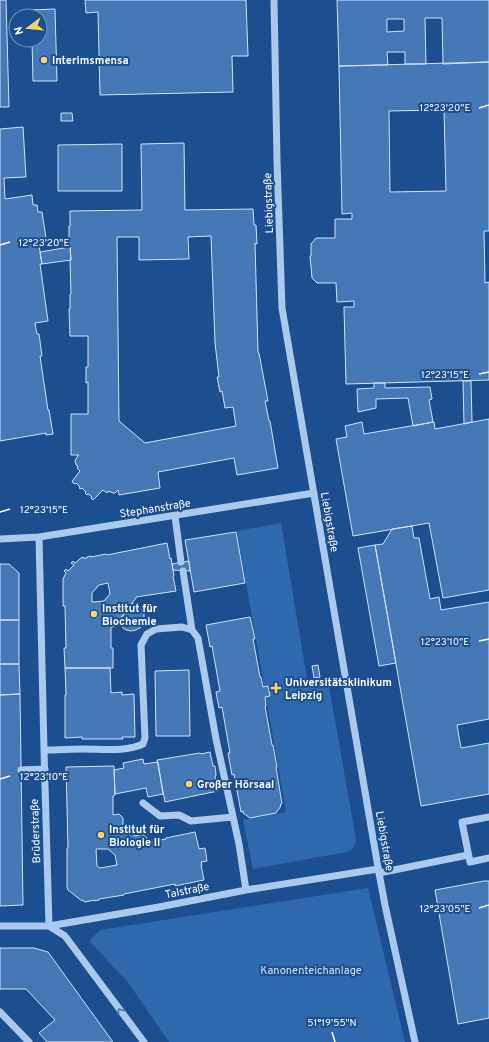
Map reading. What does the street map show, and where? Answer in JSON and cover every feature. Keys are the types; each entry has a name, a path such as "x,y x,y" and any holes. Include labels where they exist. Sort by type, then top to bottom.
{"street":[{"name":"Liebigstraße","path":"274,0 282,308 379,871 415,1042"},
{"name":"Stephanstraße","path":"0,539 39,537 314,493"},
{"path":"175,516 181,562"},
{"name":"Brüderstraße","path":"39,537 49,926"},
{"path":"183,571 192,630 198,638 216,739 233,817 246,890"},
{"path":"44,750 120,749 136,748 143,744 145,738 141,645 147,634 156,629 182,626 192,630"},
{"path":"21,770 45,769"},
{"path":"143,803 160,816 179,815 191,821 233,817"},
{"path":"489,817 462,822 470,862 489,858"},
{"name":"Talstraße","path":"0,926 49,926 246,890 356,872 379,871 468,855"},
{"path":"49,926 65,936 144,1042"},
{"path":"0,1012 29,1042"}],"green space":[{"path":"281,523 308,684 328,681 356,841 354,847 347,852 253,869 243,820 286,812 237,531"},
{"name":"Kanonenteichanlage","path":"368,888 405,1042 169,1042 127,981 89,941 100,930"}],"building":[{"path":"0,0 6,0 9,107 0,107"},
{"path":"85,0 246,0 248,56 232,56 233,92 100,95 98,12 86,13"},
{"path":"337,0 489,0 489,62 443,64 442,18 425,18 426,64 405,64 405,52 387,52 388,65 339,66","holes":["387,19 404,19 404,31 387,32"]},
{"name":"Interimsmensa","path":"48,9 55,9 57,81 33,81 32,48 48,48"},
{"path":"489,62 489,231 484,231 485,283 489,282 489,380 346,384 344,307 354,307 354,301 337,302 336,283 317,283 312,278 310,256 311,244 316,238 335,238 335,219 352,219 352,213 342,214 339,66","holes":["444,110 446,191 390,192 389,111"]},
{"path":"61,113 72,113 73,121 61,121"},
{"path":"23,127 26,177 4,178 5,199 32,195 33,205 37,205 38,212 42,212 46,238 38,239 48,321 35,323 37,334 39,334 42,356 40,356 53,434 46,435 46,433 0,441 0,129"},
{"path":"184,143 185,210 253,209 257,244 255,243 258,352 268,401 265,401 278,468 237,475 234,458 158,472 160,488 119,495 118,490 115,493 108,491 107,493 103,490 93,500 91,498 92,497 88,494 87,495 82,488 79,488 80,487 76,483 75,484 72,482 80,471 77,468 78,466 76,465 75,461 79,455 71,455 71,414 88,414 88,382 86,383 86,367 88,367 88,336 70,336 70,211 142,210 141,144","holes":["211,236 215,343 219,377 217,377 220,392 222,391 225,408 233,407 236,426 145,443 119,421 117,237 139,237 139,260 189,259 188,237"]},
{"path":"122,144 122,191 58,191 58,145"},
{"path":"70,247 71,260 42,264 40,252"},
{"path":"463,381 471,381 472,422 464,424"},
{"path":"374,383 385,383 385,388 430,387 432,399 429,400 433,422 413,426 408,398 376,399 376,408 358,412 357,389 374,388"},
{"path":"489,419 489,590 443,598 429,523 353,536 336,439 347,437 345,426 362,422 364,434 434,422 435,429"},
{"path":"412,526 414,538 419,538 430,599 439,597 441,610 489,602 489,719 457,725 461,748 489,743 489,794 421,806 375,545 383,544 392,529"},
{"path":"236,532 245,583 194,592 185,540"},
{"name":"Institut für Biochemie","path":"167,543 176,591 136,597 117,623 111,627 113,668 65,668 64,648 66,648 63,579 66,573 64,571 66,569 68,571 74,565 71,563 73,561 75,563 83,557 87,558 91,556 107,555","holes":["108,583 110,594 104,601 92,602 92,593 99,585"]},
{"path":"375,545 396,663 379,666 358,548"},
{"path":"189,561 190,571 173,570 172,564"},
{"path":"0,564 9,564 19,573 19,620 0,620"},
{"path":"132,603 142,610 144,619 141,627 131,631 126,630 117,623"},
{"path":"250,617 255,639 253,639 260,677 263,687 268,686 270,696 265,697 265,706 277,767 282,804 276,813 250,818 243,813 243,811 241,812 234,774 232,775 228,753 230,753 222,707 219,708 216,692 220,691 212,646 210,647 206,625"},
{"path":"0,620 19,620 19,664 0,664"},
{"path":"0,664 19,664 20,694 0,695"},
{"path":"318,665 320,677 314,678 312,666"},
{"path":"65,668 110,668 111,693 122,692 122,695 134,694 135,737 122,737 123,739 82,739 82,737 65,738"},
{"path":"189,670 190,736 156,736 155,671"},
{"path":"20,694 23,905 0,906 0,695"},
{"name":"Großer Hörsaal","path":"210,752 213,766 215,766 215,777 218,791 165,802 157,760"},
{"path":"143,759 144,764 158,762 163,794 148,797 146,788 115,794 114,770 124,768 123,763"},
{"name":"Institut für Biologie II","path":"114,766 115,795 113,796 113,815 119,814 123,818 123,826 135,836 142,834 149,842 195,832 199,849 205,848 207,861 201,862 204,880 175,886 175,884 85,902 68,890 66,767","holes":["96,849 108,849 115,855 117,865 100,868 97,866"]},
{"path":"489,881 489,1018 458,1024 435,890"},
{"path":"0,948 34,948 48,952 113,1042 47,1042 39,1033 55,1020 26,989 0,989"}],"place":[{"name":"Interimsmensa","path":"44,60"},
{"name":"Institut für Biochemie","path":"94,614"},
{"name":"Universitätsklinikum Leipzig","path":"276,688"},
{"name":"Großer Hörsaal","path":"189,784"},
{"name":"Institut für Biologie II","path":"101,835"}]}
